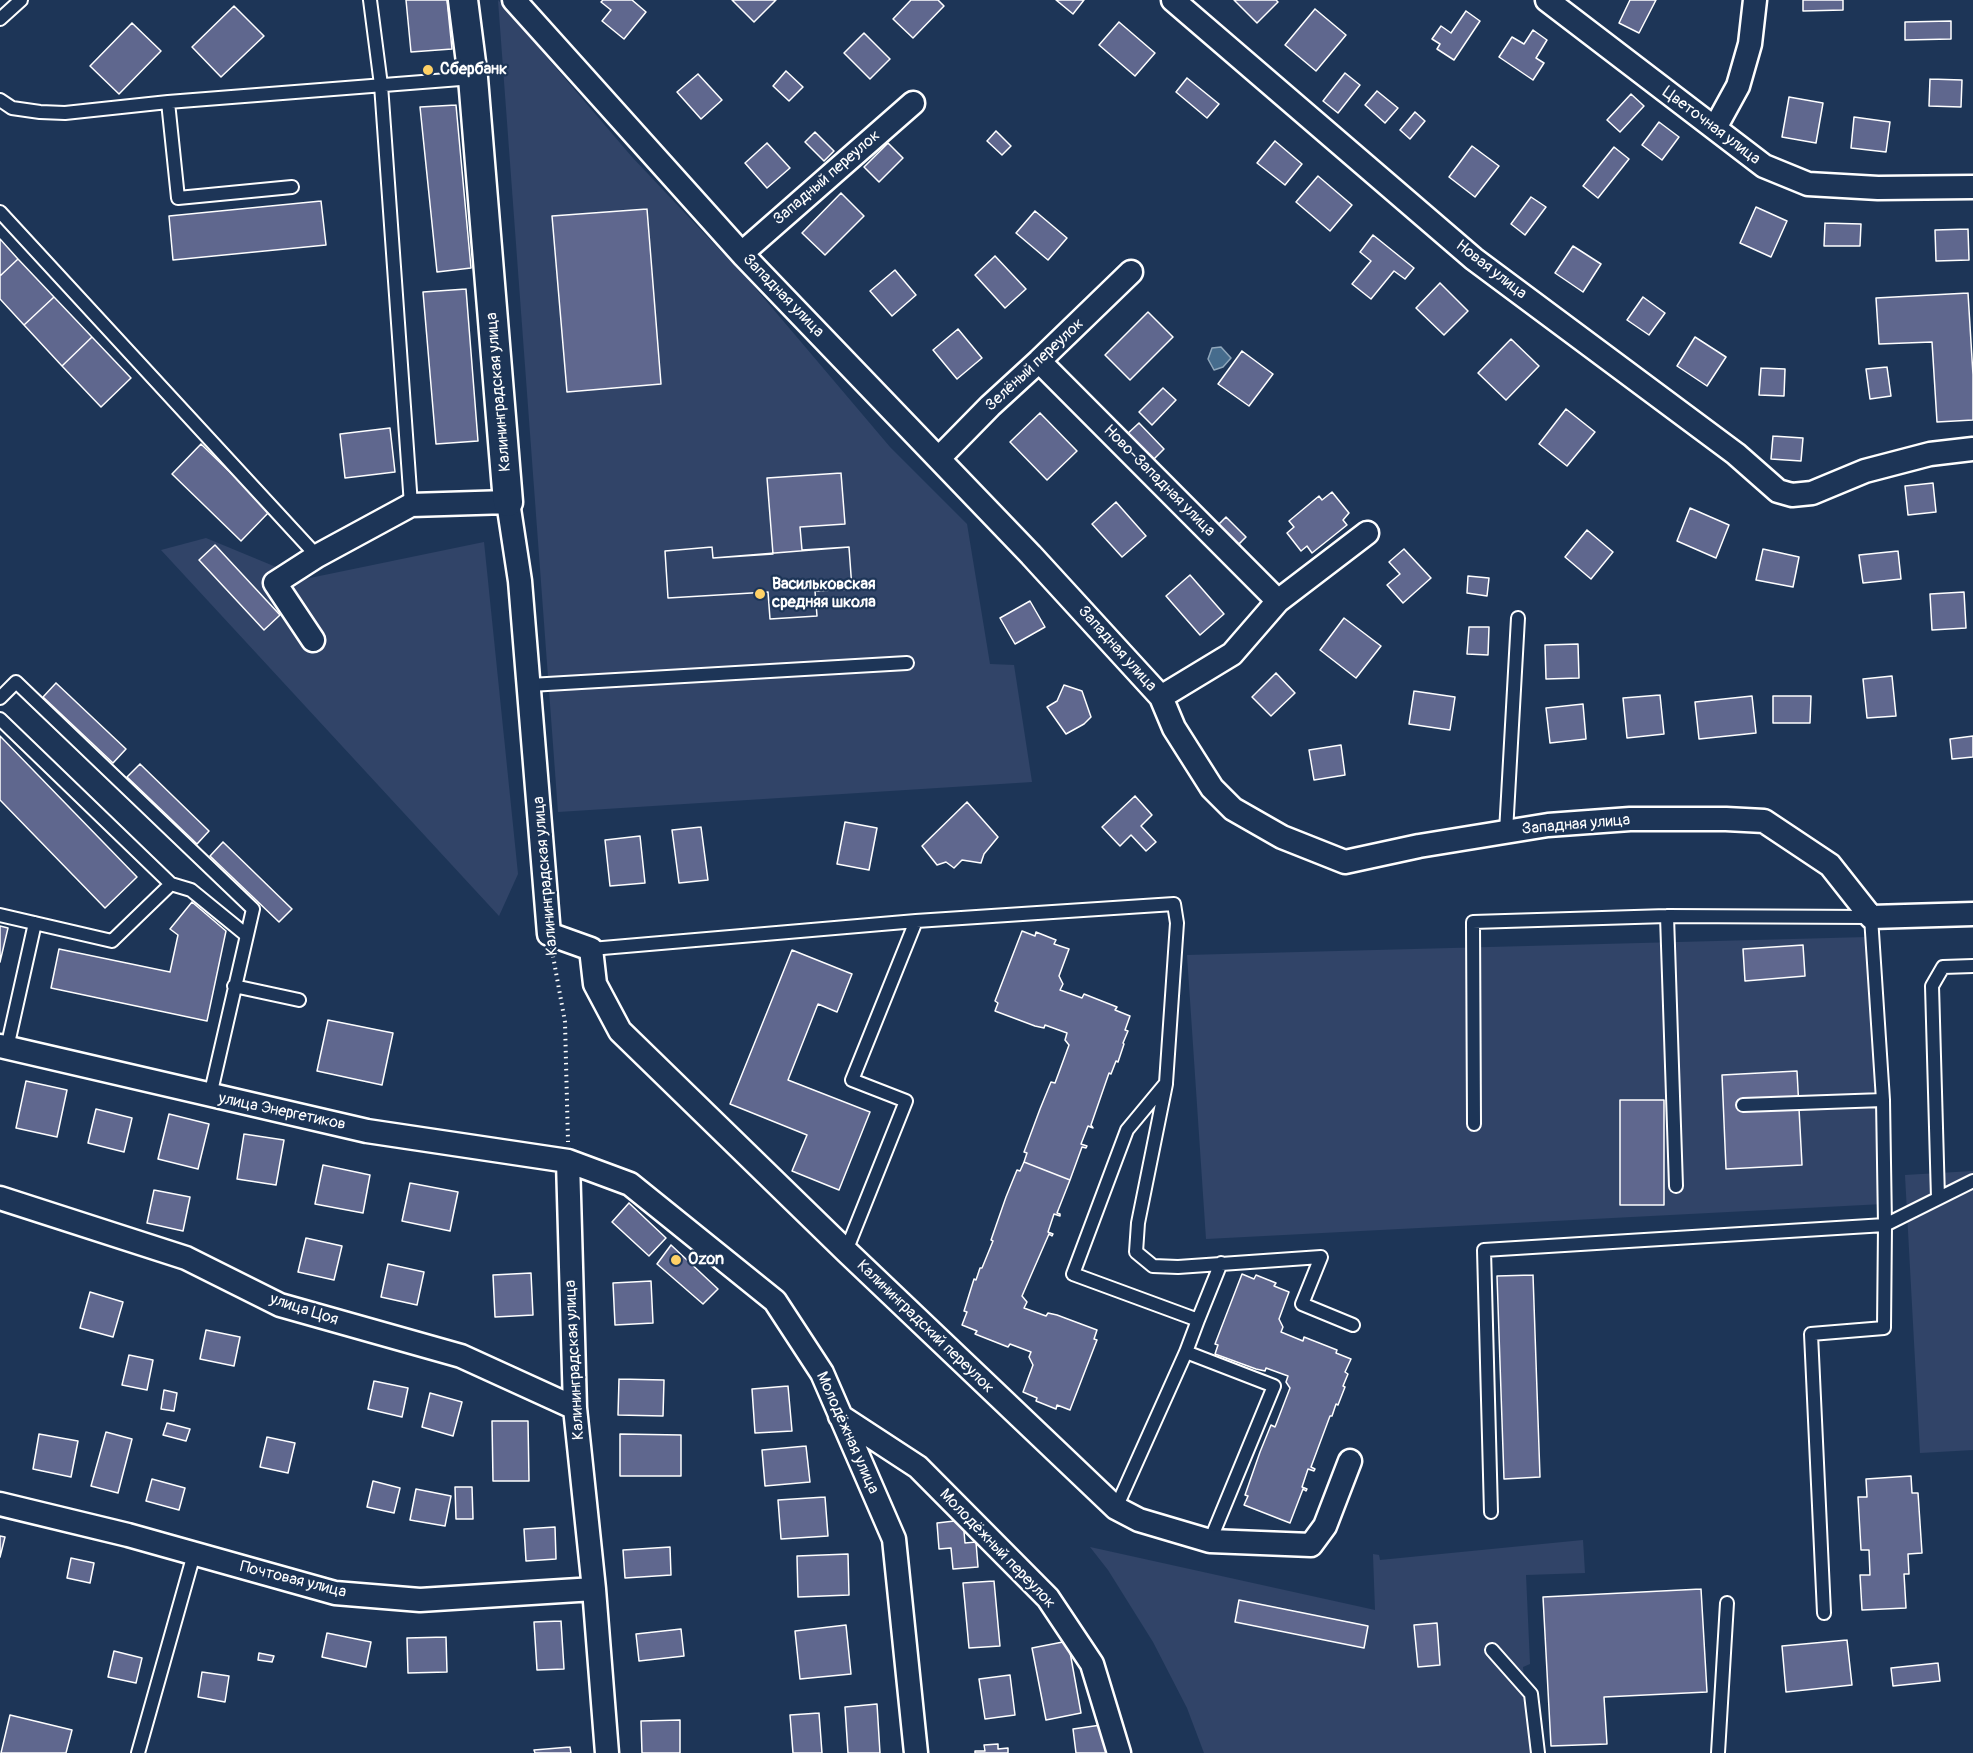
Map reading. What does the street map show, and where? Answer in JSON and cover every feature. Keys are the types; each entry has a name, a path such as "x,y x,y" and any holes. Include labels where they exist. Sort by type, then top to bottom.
{"street":[{"name":"Калининградская улица","path":"464,0 473,78 508,502 520,581 530,685 549,934"},
{"name":"Западная улица","path":"514,0 742,253 1031,555 1161,697 1174,728 1212,788 1233,809 1282,837 1345,862 1419,846 1548,825 1630,819 1764,821 1830,865 1871,917"},
{"name":"Новая улица","path":"1173,0 1474,259 1736,454 1778,491 1792,495 1812,493 1865,471 1930,454 1973,449"},
{"name":"Цветочная улица","path":"1547,0 1764,166 1808,184 1878,188 1973,187"},
{"path":"1715,128 1738,86 1750,44 1755,0"},
{"name":"Западный переулок","path":"742,253 913,103"},
{"name":"Зелёный переулок","path":"939,458 990,406 1131,272"},
{"name":"Ново-Западная улица","path":"1039,361 1278,601"},
{"path":"313,640 274,583 317,556 411,506 508,502"},
{"path":"1161,697 1232,654 1278,601 1367,533"},
{"path":"1871,917 1973,914"},
{"path":"549,934 591,949"},
{"name":"Калининградский переулок","path":"591,949 595,984 620,1031 846,1251 1116,1508 1139,1520 1210,1541 1311,1545 1325,1526 1350,1461"},
{"name":"улица Энергетиков","path":"4,1047 367,1131 568,1161"},
{"name":"Калининградская улица","path":"568,1161 575,1408 594,1589 607,1753"},
{"name":"Молодёжная улица","path":"568,1161 630,1184 775,1301 822,1373 894,1539 916,1753"},
{"name":"улица Цоя","path":"0,1198 186,1258 280,1305 461,1356 575,1408"},
{"name":"Молодёжный переулок","path":"840,1416 918,1467 1048,1598 1092,1664 1119,1753"},
{"name":"Почтовая улица","path":"0,1504 128,1535 335,1593 420,1600 594,1589"}],"lane":[{"path":"0,19 21,0"},
{"path":"370,0 381,85 411,506"},
{"path":"0,100 12,108 65,113 168,102 473,78"},
{"path":"168,102 178,198 292,187"},
{"path":"0,212 317,556"},
{"path":"1506,832 1518,618"},
{"path":"530,685 907,663"},
{"path":"0,698 16,682 253,909 245,934 210,1096"},
{"path":"0,719 171,884 191,890 245,934"},
{"path":"0,915 112,941 171,884"},
{"path":"591,949 916,921 1174,904 1177,923 1166,1083 1138,1223 1136,1252 1153,1266 1178,1267 1321,1257 1302,1304 1353,1325"},
{"path":"1667,916 1676,1186"},
{"path":"1474,1124 1473,922 1667,916 1871,917 1883,1100 1886,1225 1884,1328 1811,1334 1824,1613"},
{"path":"846,1251 906,1101 852,1080 916,921"},
{"path":"4,1047 35,923"},
{"path":"1938,1198 1932,986 1943,967 1973,966"},
{"path":"234,986 299,1000"},
{"path":"1166,1083 1127,1130 1073,1274 1198,1320"},
{"path":"1743,1106 1883,1100"},
{"path":"1491,1512 1484,1250 1886,1225 1973,1181"},
{"path":"1116,1508 1186,1352 1221,1263"},
{"path":"1186,1352 1274,1386 1210,1541"},
{"path":"138,1753 194,1554"},
{"path":"1718,1753 1727,1603"},
{"path":"1492,1650 1531,1694 1538,1753"}],"path":[{"name":"Калининградская улица","path":"549,934 565,1022 568,1161"}],"shaded area":[{"name":"Васильковская средняя школа","path":"498,0 632,157 751,283 890,447 967,524 990,664 1014,665 1032,782 558,812"},
{"path":"1221,347 1231,358 1223,367 1214,370 1208,359 1212,348"},
{"path":"206,538 305,579 484,542 518,874 499,916 161,550"},
{"path":"1868,937 1883,1204 1206,1239 1187,955"},
{"path":"1973,1171 1973,1450 1920,1453 1905,1175"},
{"path":"1583,1540 1585,1573 1526,1575 1530,1664 1523,1667 1531,1753 1204,1753 1187,1708 1153,1642 1108,1570 1090,1547 1375,1610 1373,1554 1379,1555 1380,1560"}],"building":[{"path":"406,0 447,0 452,49 411,52"},
{"path":"603,0 632,0 646,12 624,39 602,21 611,10 601,2"},
{"path":"732,0 776,0 754,22"},
{"path":"911,0 938,0 944,6 913,38 893,19"},
{"path":"1056,0 1084,0 1073,14"},
{"path":"1234,0 1276,0 1278,2 1257,23"},
{"path":"1630,0 1656,0 1639,33 1619,23"},
{"path":"1803,0 1843,0 1843,10 1803,11"},
{"path":"234,6 264,36 221,77 192,47"},
{"path":"1315,9 1346,35 1316,71 1285,45"},
{"path":"1466,11 1480,21 1454,60 1437,49 1440,44 1432,39 1441,26 1451,33"},
{"path":"1951,21 1951,39 1905,40 1905,22"},
{"path":"1119,22 1155,53 1135,76 1099,45"},
{"path":"132,23 161,51 119,94 90,66"},
{"path":"1533,30 1547,40 1536,58 1544,63 1533,80 1499,57 1512,37 1524,44"},
{"path":"864,33 890,59 870,79 844,53"},
{"path":"786,71 803,87 789,101 773,86"},
{"path":"1345,73 1360,85 1338,113 1323,101"},
{"path":"698,74 722,100 701,119 677,92"},
{"path":"1187,78 1219,104 1207,118 1176,92"},
{"path":"1930,79 1962,80 1961,107 1929,106"},
{"path":"1377,91 1398,108 1385,123 1365,105"},
{"path":"1631,94 1644,106 1620,132 1607,120"},
{"path":"1789,97 1823,103 1816,143 1782,137"},
{"path":"456,105 471,268 437,272 420,107"},
{"path":"1415,112 1425,121 1410,139 1400,130"},
{"path":"1854,117 1890,122 1886,152 1851,148"},
{"path":"1659,122 1679,137 1662,160 1642,145"},
{"path":"996,131 1011,146 1002,155 987,141"},
{"path":"815,132 834,151 824,161 805,142"},
{"path":"1275,141 1302,164 1285,185 1257,163"},
{"path":"767,143 790,168 767,188 745,163"},
{"path":"888,143 903,158 879,182 864,167"},
{"path":"1472,146 1499,166 1475,197 1449,177"},
{"path":"1614,147 1629,159 1598,198 1583,186"},
{"path":"1318,176 1352,205 1330,231 1296,202"},
{"path":"841,193 864,216 825,255 802,233"},
{"path":"1531,197 1546,207 1525,235 1511,224"},
{"path":"321,201 326,245 173,260 169,216"},
{"path":"1756,207 1787,221 1771,257 1740,243"},
{"path":"647,209 661,384 567,392 552,216"},
{"path":"1035,211 1067,238 1048,260 1016,233"},
{"path":"1825,223 1861,224 1860,246 1824,246"},
{"path":"1968,229 1969,260 1936,261 1935,230"},
{"path":"1373,235 1414,268 1405,279 1394,271 1371,299 1352,284 1371,261 1360,252"},
{"path":"0,239 18,259 0,276"},
{"path":"1573,246 1601,264 1583,292 1555,273"},
{"path":"995,256 1026,289 1005,308 975,275"},
{"path":"18,259 54,297 24,325 0,299 0,276"},
{"path":"895,270 916,295 892,316 870,291"},
{"path":"1440,283 1468,311 1444,335 1416,308"},
{"path":"466,289 478,441 436,444 423,292"},
{"path":"1968,293 1973,420 1937,422 1932,342 1879,344 1876,298"},
{"path":"54,297 92,337 62,366 24,325"},
{"path":"1643,297 1665,313 1649,335 1627,320"},
{"path":"1148,312 1173,337 1130,380 1105,355"},
{"path":"958,329 982,358 957,379 933,350"},
{"path":"92,337 131,378 101,407 62,366"},
{"path":"1695,337 1726,357 1707,386 1677,366"},
{"path":"1511,339 1539,366 1506,400 1478,373"},
{"path":"1242,351 1273,374 1249,406 1218,384"},
{"path":"1887,367 1891,396 1870,399 1866,369"},
{"path":"1761,368 1785,369 1784,396 1759,395"},
{"path":"1163,388 1176,400 1152,425 1139,412"},
{"path":"1566,409 1595,432 1567,466 1539,444"},
{"path":"1040,413 1077,451 1047,480 1010,442"},
{"path":"1139,423 1164,449 1151,462 1125,436"},
{"path":"390,428 395,472 345,478 340,434"},
{"path":"1773,436 1803,438 1801,461 1771,459"},
{"path":"201,444 270,511 241,541 172,474"},
{"path":"841,473 845,524 800,527 802,550 849,547 852,589 815,591 817,616 770,619 768,592 668,598 665,551 712,547 713,558 773,554 767,478"},
{"path":"1933,483 1936,512 1908,515 1905,486"},
{"path":"1332,492 1349,513 1343,520 1347,525 1312,553 1307,546 1301,551 1287,533 1294,527 1289,521 1319,496 1322,500"},
{"path":"1116,502 1146,536 1122,557 1092,524"},
{"path":"1690,508 1729,525 1716,558 1677,541"},
{"path":"1226,517 1246,537 1235,548 1215,528"},
{"path":"1587,530 1613,552 1591,579 1565,557"},
{"path":"215,545 280,615 264,630 199,560"},
{"path":"712,547 713,558 849,547 852,589 815,591 817,616 770,619 768,592 668,598 665,551"},
{"path":"1404,549 1431,578 1403,603 1387,585 1400,574 1389,562"},
{"path":"1763,549 1799,557 1793,587 1756,580"},
{"path":"1898,551 1901,579 1863,583 1859,555"},
{"path":"1190,575 1224,614 1200,635 1166,596"},
{"path":"1468,576 1489,578 1487,596 1467,593"},
{"path":"1964,592 1966,628 1932,630 1930,594"},
{"path":"1030,601 1045,627 1015,644 1000,618"},
{"path":"1344,618 1381,646 1356,678 1320,650"},
{"path":"1469,627 1489,627 1488,655 1467,654"},
{"path":"1578,644 1579,678 1546,679 1545,645"},
{"path":"1276,673 1295,693 1271,716 1252,697"},
{"path":"1892,676 1896,716 1867,718 1863,679"},
{"path":"56,683 126,749 113,763 43,697"},
{"path":"1064,685 1082,691 1091,717 1084,724 1066,734 1047,707 1057,701"},
{"path":"1414,691 1455,697 1450,730 1409,724"},
{"path":"1660,695 1664,734 1627,738 1623,698"},
{"path":"1752,696 1756,733 1699,739 1695,702"},
{"path":"1773,696 1811,696 1810,723 1773,723"},
{"path":"1583,704 1586,739 1550,743 1546,708"},
{"path":"0,736 137,877 105,908 0,800"},
{"path":"1973,736 1973,757 1952,759 1950,739"},
{"path":"1341,745 1345,775 1314,780 1309,750"},
{"path":"140,764 209,831 197,844 127,777"},
{"path":"1135,796 1152,815 1141,826 1156,842 1146,851 1131,835 1120,846 1102,827"},
{"path":"967,802 998,837 984,854 981,863 962,860 954,868 946,862 937,865 922,846"},
{"path":"845,822 877,828 869,870 837,864"},
{"path":"701,827 708,880 679,883 672,830"},
{"path":"640,836 645,883 610,886 605,840"},
{"path":"223,842 292,909 279,922 210,856"},
{"path":"192,902 226,931 207,1021 51,988 59,949 170,972 178,935 170,929"},
{"path":"0,926 8,928 0,962"},
{"path":"1022,931 1035,936 1036,932 1056,940 1054,944 1069,949 1059,976 1063,984 1060,990 1082,998 1084,994 1117,1007 1115,1010 1130,1016 1125,1030 1128,1031 1118,1062 1116,1061 1111,1074 1109,1073 1091,1125 1093,1128 1088,1126 1081,1144 1087,1146 1082,1147 1070,1180 1024,1162 1027,1153 1024,1152 1040,1109 1051,1082 1055,1083 1069,1045 1065,1040 1067,1033 1045,1025 1044,1028 1035,1026 995,1011 998,1003 995,1001"},
{"path":"1803,945 1805,976 1745,981 1743,949"},
{"path":"792,950 852,974 837,1012 818,1004 788,1080 870,1112 839,1190 792,1171 807,1135 730,1104"},
{"path":"328,1020 393,1033 382,1085 317,1071"},
{"path":"1797,1071 1802,1165 1726,1169 1722,1075"},
{"path":"26,1081 67,1090 57,1137 16,1128"},
{"path":"1620,1100 1664,1100 1664,1205 1620,1205"},
{"path":"96,1109 132,1118 124,1152 88,1143"},
{"path":"169,1114 209,1124 198,1169 158,1159"},
{"path":"244,1134 284,1140 276,1185 237,1179"},
{"path":"1024,1162 1070,1180 1057,1213 1060,1216 1054,1214 1048,1232 1053,1234 1052,1236 1049,1234 1022,1296 1027,1302 1024,1308 1046,1316 1048,1313 1057,1315 1097,1330 1094,1339 1097,1340 1070,1410 1057,1405 1056,1409 1036,1401 1037,1398 1023,1392 1033,1365 1029,1357 1031,1352 1010,1344 1008,1347 975,1334 977,1331 962,1325 974,1279 976,1280 993,1241 991,1240 1017,1170 1020,1171"},
{"path":"323,1165 370,1175 363,1213 315,1204"},
{"path":"410,1183 458,1192 450,1231 402,1221"},
{"path":"154,1190 190,1197 183,1231 147,1223"},
{"path":"629,1203 666,1238 649,1256 612,1222"},
{"path":"306,1238 342,1246 334,1280 298,1272"},
{"path":"671,1245 718,1289 703,1304 657,1264"},
{"path":"388,1264 424,1272 417,1305 381,1297"},
{"path":"531,1273 533,1315 495,1317 493,1275"},
{"path":"1242,1274 1254,1279 1256,1275 1276,1283 1274,1286 1289,1292 1279,1319 1283,1327 1281,1332 1303,1341 1304,1337 1337,1350 1336,1353 1351,1359 1345,1372 1348,1374 1343,1386 1345,1387 1338,1405 1336,1404 1330,1416 1311,1467 1315,1469 1314,1471 1308,1469 1302,1487 1307,1489 1306,1491 1303,1489 1290,1523 1244,1505 1248,1496 1245,1495 1260,1452 1271,1425 1275,1427 1290,1388 1286,1382 1288,1376 1266,1368 1265,1371 1256,1369 1215,1354 1218,1345 1215,1344"},
{"path":"1533,1275 1540,1477 1504,1479 1497,1276"},
{"path":"651,1281 653,1323 615,1325 613,1283"},
{"path":"90,1292 123,1302 113,1337 80,1328"},
{"path":"206,1330 240,1337 234,1366 200,1359"},
{"path":"129,1355 153,1360 147,1390 122,1385"},
{"path":"619,1379 664,1380 663,1416 618,1415"},
{"path":"374,1381 408,1388 402,1417 368,1409"},
{"path":"788,1386 792,1431 755,1433 752,1389"},
{"path":"164,1390 177,1393 174,1411 161,1409"},
{"path":"430,1393 462,1402 453,1436 422,1427"},
{"path":"492,1421 528,1421 529,1481 493,1481"},
{"path":"167,1423 190,1429 186,1441 163,1435"},
{"path":"106,1432 132,1439 118,1493 91,1486"},
{"path":"39,1434 78,1441 71,1477 33,1469"},
{"path":"620,1434 681,1435 681,1476 620,1476"},
{"path":"267,1437 295,1443 288,1473 260,1467"},
{"path":"806,1446 810,1482 765,1486 762,1450"},
{"path":"1911,1476 1912,1493 1918,1493 1922,1553 1908,1554 1909,1574 1904,1574 1906,1608 1862,1610 1860,1575 1870,1575 1869,1550 1861,1550 1858,1497 1867,1497 1866,1479"},
{"path":"152,1479 185,1488 179,1510 146,1501"},
{"path":"373,1481 400,1488 394,1513 367,1507"},
{"path":"455,1487 472,1487 473,1519 456,1519"},
{"path":"416,1489 451,1496 445,1526 410,1520"},
{"path":"825,1497 828,1536 781,1539 778,1500"},
{"path":"963,1520 965,1543 976,1542 978,1567 953,1569 951,1548 939,1549 937,1523"},
{"path":"555,1527 556,1559 526,1561 524,1529"},
{"path":"0,1536 5,1537 0,1557"},
{"path":"670,1547 671,1575 625,1578 623,1550"},
{"path":"848,1554 849,1595 798,1597 797,1556"},
{"path":"71,1558 94,1563 90,1583 67,1578"},
{"path":"994,1581 1000,1646 969,1648 963,1583"},
{"path":"1701,1589 1707,1692 1604,1697 1607,1744 1551,1746 1543,1597"},
{"path":"1239,1600 1368,1626 1364,1648 1235,1622"},
{"path":"561,1621 564,1669 537,1670 534,1622"},
{"path":"1437,1623 1440,1665 1418,1667 1414,1625"},
{"path":"846,1625 851,1674 800,1679 795,1631"},
{"path":"681,1629 684,1656 639,1661 636,1634"},
{"path":"327,1633 371,1642 366,1667 322,1657"},
{"path":"446,1637 447,1672 408,1673 407,1638"},
{"path":"1847,1640 1852,1685 1786,1692 1782,1646"},
{"path":"1068,1641 1081,1713 1046,1720 1032,1648"},
{"path":"114,1651 142,1658 136,1683 108,1677"},
{"path":"259,1653 274,1656 272,1662 258,1660"},
{"path":"1938,1663 1940,1681 1893,1686 1891,1668"},
{"path":"202,1672 229,1676 225,1702 198,1697"},
{"path":"1010,1675 1015,1715 985,1719 979,1679"},
{"path":"877,1704 880,1753 848,1753 845,1707"},
{"path":"819,1713 822,1753 793,1753 790,1715"},
{"path":"10,1715 72,1730 66,1753 1,1753"},
{"path":"680,1720 680,1753 642,1753 641,1721"},
{"path":"1108,1724 1112,1753 1076,1753 1073,1729"},
{"path":"998,1744 998,1749 1008,1748 1008,1753 975,1753 975,1751 985,1751 984,1745"},
{"path":"570,1747 571,1753 535,1753 534,1750"}],"place":[{"name":"Сбербанк","path":"428,70"},
{"name":"Васильковская средняя школа","path":"760,594"},
{"name":"Ozon","path":"676,1260"}]}
